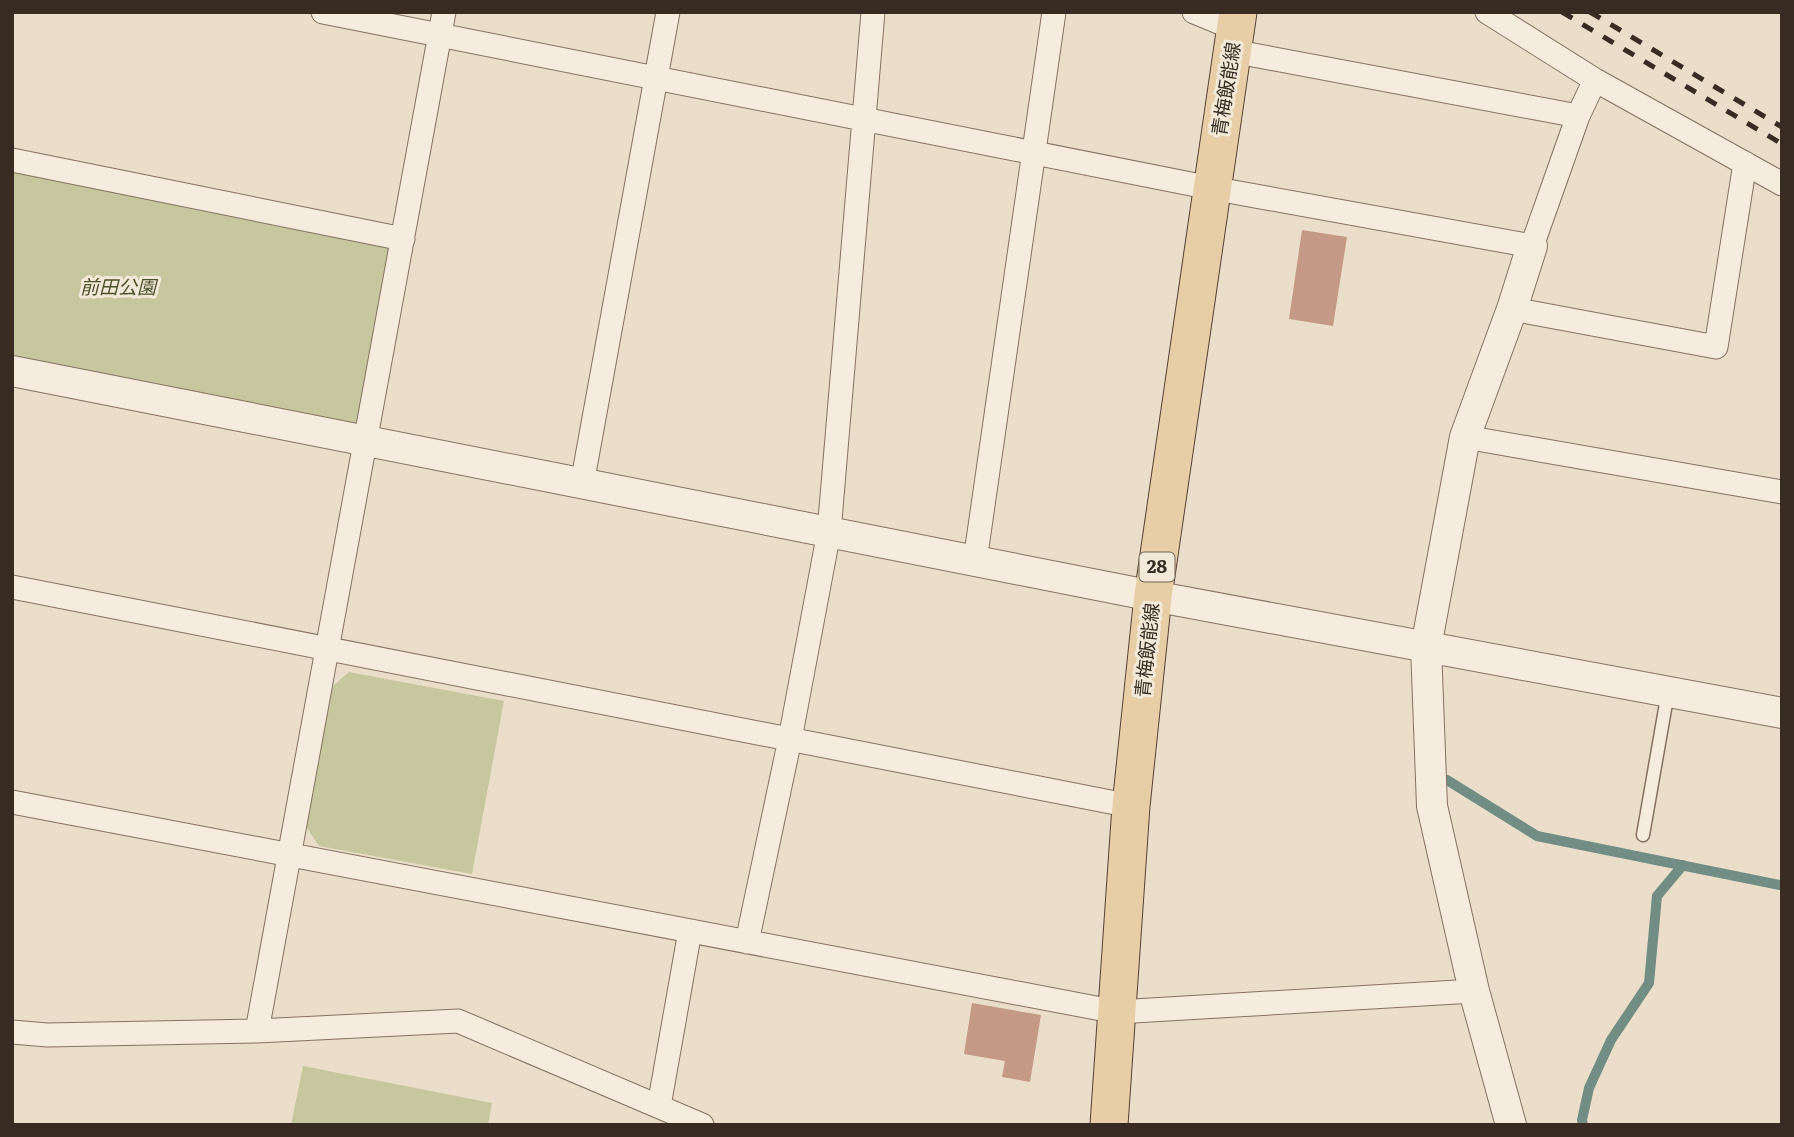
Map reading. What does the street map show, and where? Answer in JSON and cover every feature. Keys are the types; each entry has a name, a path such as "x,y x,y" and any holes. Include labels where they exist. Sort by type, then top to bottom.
{"main road":[{"name":"青梅飯能線","path":"1110,1125 1131,806 1153,596 1235,31"}],"street":[{"path":"323,12 442,23 656,77 1211,188 1532,246"},
{"path":"582,484 668,12"},
{"path":"747,942 790,739 829,532 873,12"},
{"path":"975,561 1054,12"},
{"path":"1194,12 1235,31 1577,116"},
{"path":"1487,12 1595,80 1782,184"},
{"path":"257,1031 442,23"},
{"path":"1511,1125 1474,991 1432,806 1426,647 1465,437 1512,309 1577,116 1595,80"},
{"path":"12,160 403,239"},
{"path":"1512,309 1716,347 1745,163"},
{"path":"12,372 1153,596 1782,713"},
{"path":"1465,437 1782,492"},
{"path":"12,587 1131,806"},
{"path":"12,802 1117,1012 1474,991"},
{"path":"659,1106 690,931"},
{"path":"12,1032 47,1035 257,1031 458,1021 702,1125"}],"lane":[{"path":"1643,835 1668,692"}],"green space":[{"name":"前田公園","path":"12,160 403,239 365,441 12,371"},
{"path":"349,672 504,701 472,874 319,846 305,825 333,686"},
{"path":"303,1066 492,1103 488,1125 291,1125"}],"building":[{"path":"1302,230 1347,237 1333,326 1289,319"},
{"path":"972,1003 1041,1015 1030,1082 1002,1077 1005,1061 964,1054"}],"waterway":[{"path":"1447,780 1537,836 1780,885"},
{"path":"1583,1125 1589,1088 1611,1040 1649,983 1657,896 1683,865"}],"railway":[{"path":"1562,12 1782,144"},
{"path":"1590,12 1782,127"}]}
